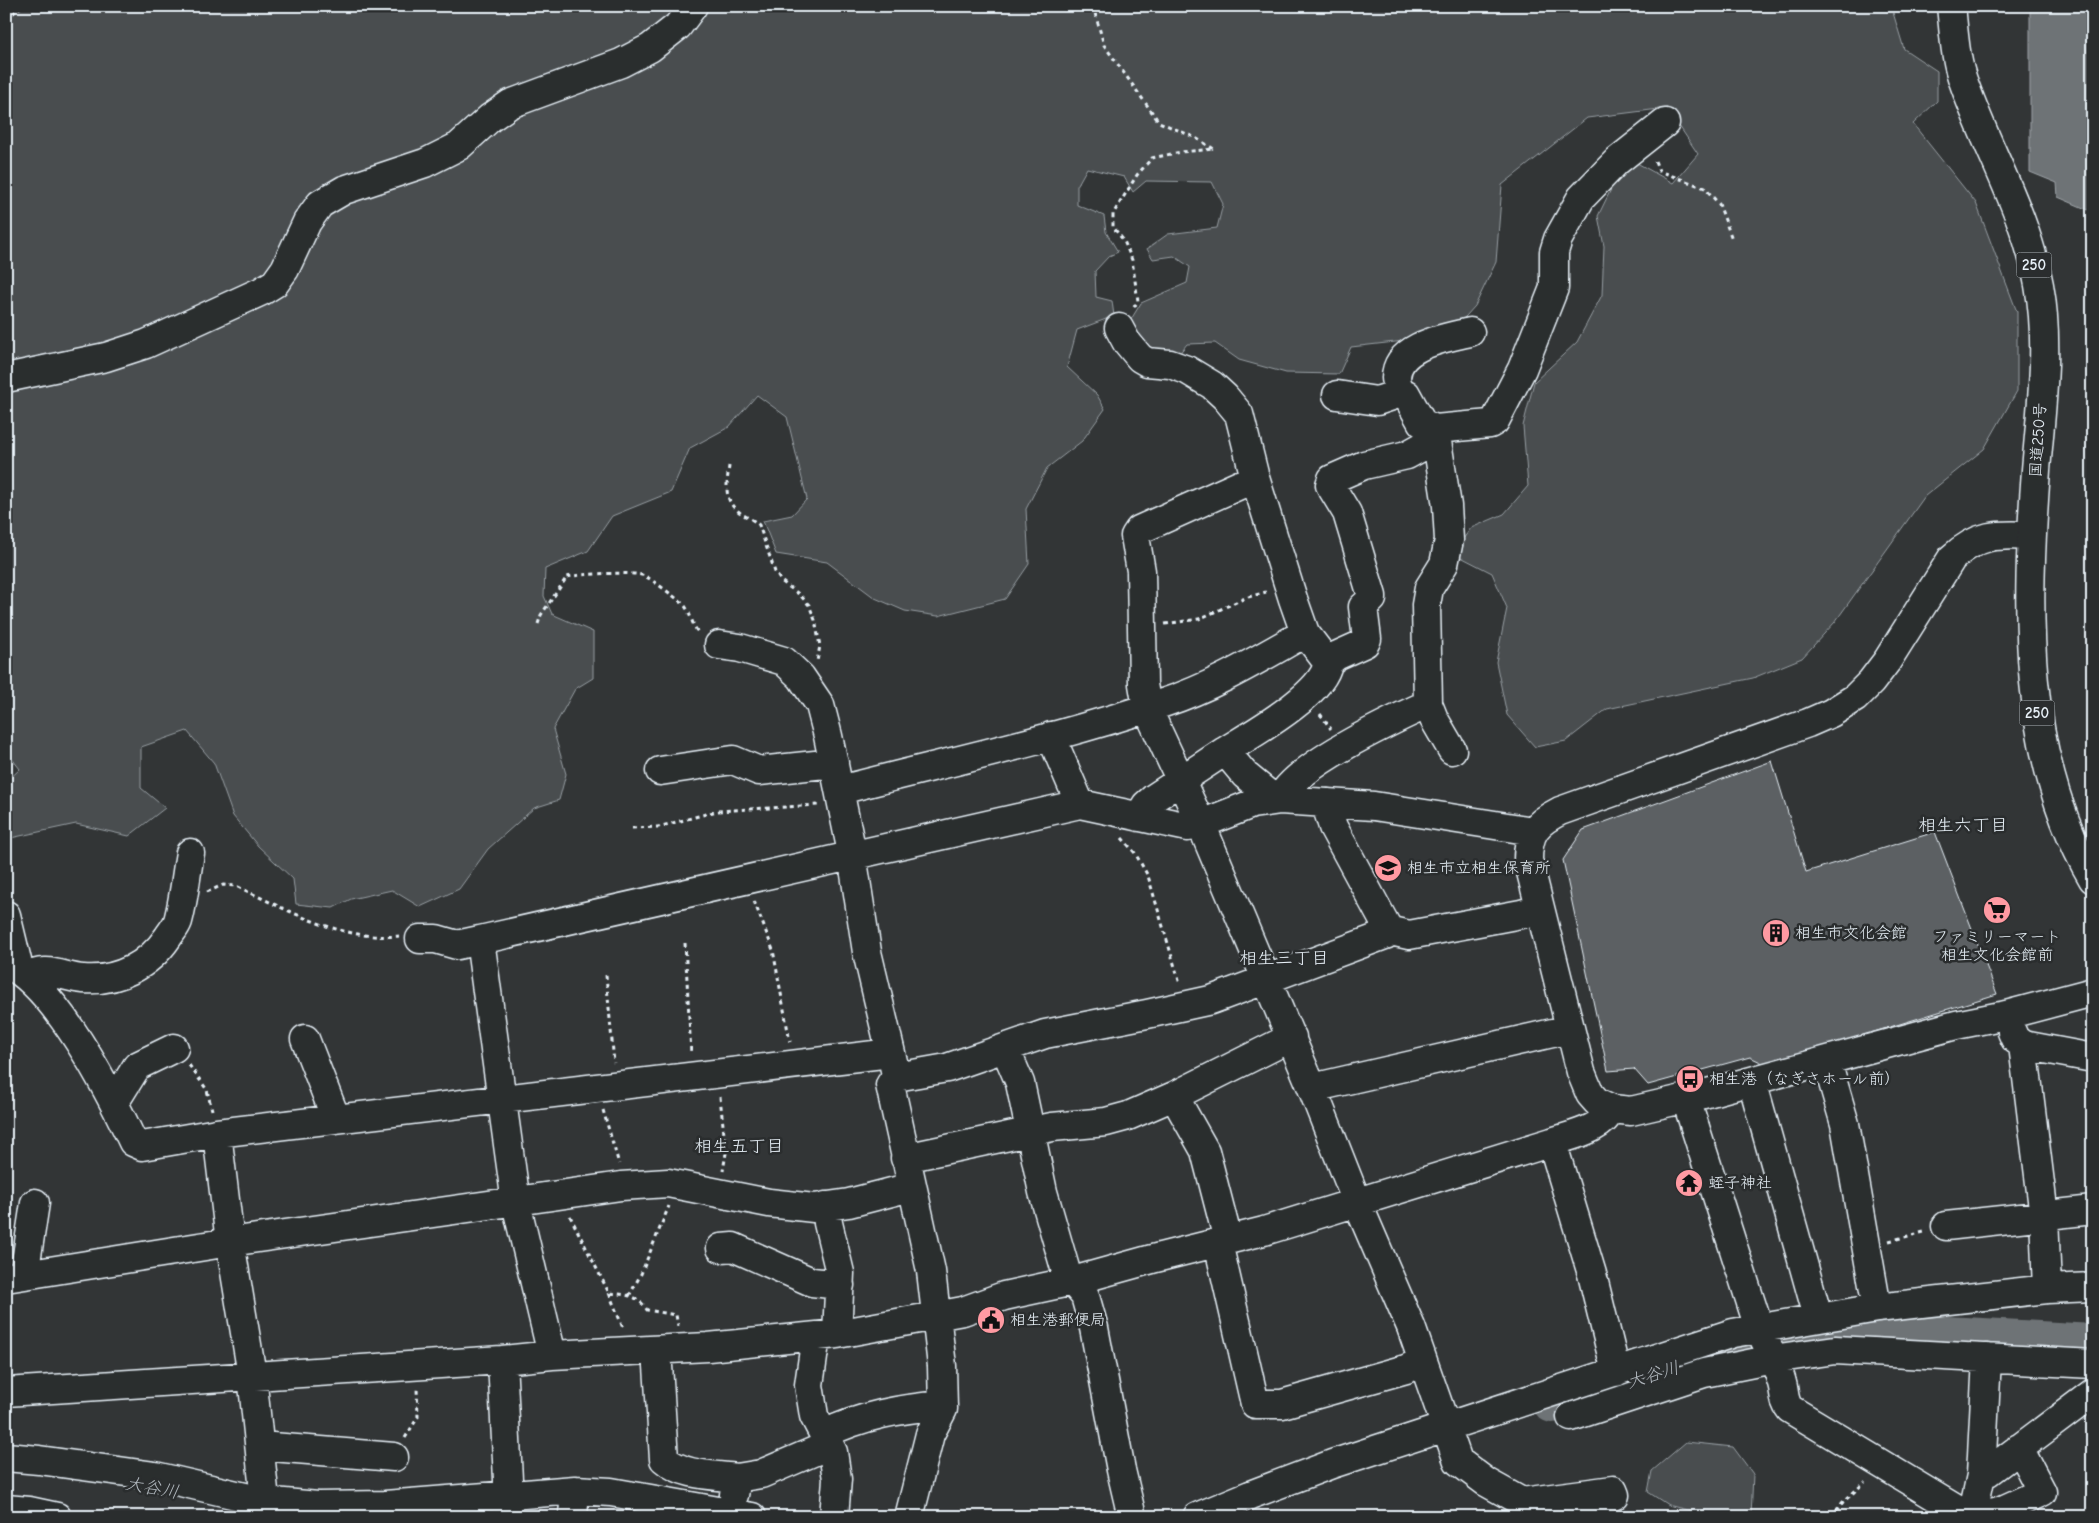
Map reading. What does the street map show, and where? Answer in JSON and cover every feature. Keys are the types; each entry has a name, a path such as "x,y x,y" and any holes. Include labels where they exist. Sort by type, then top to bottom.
{"main road":[{"path":"6,378 106,357 146,344 262,291 275,283 285,268 307,222 320,204 344,190 425,163 459,146 490,118 510,104 621,64 650,48 678,26 693,6"},
{"name":"国道250号","path":"1952,6 1958,60 1964,85 2018,212 2039,283 2044,317 2043,365 2031,536 2032,657 2037,717 2046,762 2059,808 2072,840 2093,879"},
{"path":"1139,817 1146,805 1306,696 1327,671 1328,663 1336,656 1365,643 1367,639 1362,607 1372,599 1372,596 1347,514 1330,485 1332,479 1364,465 1402,457 1436,434 1490,424 1495,421 1522,369 1554,288 1554,252 1558,239 1581,198 1617,160 1665,123"},
{"path":"1119,328 1126,341 1140,358 1147,362 1170,364 1187,370 1212,385 1239,414 1255,478 1288,585 1305,632 1328,663"},
{"path":"1401,393 1396,378 1399,366 1409,354 1423,344 1470,332"},
{"path":"1337,395 1377,401 1401,393 1406,394 1422,423 1436,434 1447,506 1449,540 1444,564 1429,588 1426,605 1428,704 1434,720 1452,750"},
{"path":"1255,478 1139,530 1135,536 1141,571 1143,684 1147,708 1201,824 1292,1037 1357,1202 1411,1327 1458,1461 1486,1482 1522,1502 1613,1490 1615,1496 1571,1517"},
{"path":"2031,536 2002,534 1966,545 1952,558 1886,661 1871,682 1855,698 1831,713 1560,811 1540,823 1533,832 1528,843 1528,860 1581,1072 1590,1094 1597,1102 1612,1109 1631,1111 1686,1099 1827,1062 1956,1025 2006,1015 2093,992"},
{"path":"842,800 1167,702 1238,670 1305,632"},
{"path":"719,645 773,656 784,661 801,677 820,705 834,763 842,800 867,952 894,1065 890,1085 931,1272 937,1314 943,1409 930,1434 909,1517"},
{"path":"1274,800 1313,766 1393,720 1428,704"},
{"path":"1050,736 1080,804"},
{"path":"1225,751 1244,776 1274,800"},
{"path":"660,771 733,760 760,770 834,763"},
{"path":"420,939 436,938 457,945 1080,804 1188,827 1201,824 1252,804 1274,800 1328,803 1374,806 1533,832"},
{"path":"1328,803 1328,811 1333,827 1386,925 1392,931 1409,935 1540,909"},
{"path":"18,970 46,972 84,979 111,977 134,970 152,958 177,922 190,853"},
{"path":"6,915 18,970 73,1032 113,1101 133,1142 142,1146 217,1133 336,1118 794,1065 894,1065 946,1068 1045,1034 1211,1000 1392,931"},
{"path":"480,940 516,1202 552,1355"},
{"path":"2006,1015 2015,1039 2023,1045 2093,1058"},
{"path":"1312,1088 1570,1029"},
{"path":"905,1158 1052,1127 1106,1122 1121,1118 1174,1096 1292,1037"},
{"path":"305,1039 336,1118"},
{"path":"2023,1045 2044,1216 2048,1289"},
{"path":"113,1101 119,1095 137,1066 174,1048"},
{"path":"1005,1048 1020,1083 1032,1132 1043,1192 1067,1275 1085,1296 1094,1328 1121,1470 1132,1517"},
{"path":"1827,1062 1845,1124 1877,1308"},
{"path":"1752,1081 1818,1317"},
{"path":"1174,1096 1204,1151 1255,1404 1282,1404 1406,1369 1423,1361"},
{"path":"1686,1099 1766,1343 1783,1384 1785,1403 1790,1409 1879,1464 1972,1517 2000,1511 2042,1492 2019,1448"},
{"path":"6,1392 502,1360 552,1355 669,1349 826,1335 904,1323 937,1314 963,1311 1004,1296 1073,1281 1223,1242 1357,1202 1552,1142 1591,1128 1603,1121 1612,1109"},
{"path":"217,1133 230,1242 252,1375 264,1491 262,1501"},
{"path":"1552,1142 1592,1274 1616,1372"},
{"path":"35,1203 15,1276 230,1242 620,1186 668,1183 769,1203 814,1208 849,1203 911,1187"},
{"path":"826,1206 828,1224 840,1272 840,1284 810,1385 814,1416 833,1452 837,1479 834,1517"},
{"path":"1946,1226 2093,1210"},
{"path":"721,1248 732,1248 812,1282 840,1284"},
{"path":"1571,1417 1704,1373 1818,1317 1877,1308 2048,1289 2093,1287"},
{"path":"1198,1517 1305,1474 1449,1436 1616,1372 1733,1332 1766,1343 1835,1350 2093,1364"},
{"path":"669,1349 664,1459 670,1464 686,1471 737,1478 761,1474 867,1417 897,1410 943,1405"},
{"path":"1972,1517 1981,1475 1987,1358"},
{"path":"502,1360 508,1506"},
{"path":"1981,1475 1988,1472 2093,1393"},
{"path":"260,1446 394,1457"},
{"path":"6,1457 155,1476 262,1501 318,1506 385,1505 459,1508 574,1503 611,1492 740,1516 737,1478"},
{"path":"6,1509 29,1511 57,1517"}],"path":[{"path":"6,19 22,6"},
{"path":"1093,6 1104,44 1159,122 1194,137 1214,149 1181,152 1152,158 1138,175 1113,214 1113,227 1124,241 1132,260 1138,301 1120,321 1119,328"},
{"path":"1641,143 1650,152 1660,171 1705,188 1718,204 1732,239"},
{"path":"729,466 727,494 730,502 738,511 759,525 775,572 781,581 800,595 809,605 815,620 820,646 819,658 801,677"},
{"path":"538,624 540,615 568,577 576,575 626,574 644,576 678,599 685,606 697,631 708,640 719,645"},
{"path":"1142,628 1199,619 1245,598 1288,585"},
{"path":"1306,696 1326,721 1342,750"},
{"path":"632,828 658,827 717,811 817,804 842,800"},
{"path":"1112,811 1110,816 1114,829 1135,853 1148,876 1186,1006"},
{"path":"746,879 773,950 794,1065"},
{"path":"204,894 223,885 236,886 335,930 381,937 415,935 420,939"},
{"path":"685,944 704,1075 726,1153 720,1194"},
{"path":"606,975 607,1087 622,1175 620,1186"},
{"path":"174,1048 178,1050 208,1090 217,1133"},
{"path":"630,1296 678,1185"},
{"path":"558,1195 609,1293 624,1330 627,1351"},
{"path":"1866,1246 1946,1226"},
{"path":"609,1293 630,1296 640,1300 646,1310 676,1315 669,1349"},
{"path":"1830,1517 1843,1502 1863,1486 1879,1464"}],"shaded area":[{"path":"6,6 1891,6 1904,49 1937,71 1937,101 1913,124 1976,203 2017,312 2017,391 1984,449 1925,496 1835,622 1802,658 1753,678 1607,709 1566,741 1535,747 1507,715 1496,662 1507,608 1492,573 1453,553 1471,528 1504,514 1528,486 1523,426 1534,382 1577,342 1602,295 1604,246 1598,216 1618,175 1637,163 1673,183 1698,154 1667,108 1587,118 1502,185 1496,262 1475,306 1448,336 1351,347 1339,374 1286,373 1239,360 1215,343 1187,344 1179,354 1156,354 1142,340 1130,321 1141,303 1187,283 1190,267 1174,256 1153,259 1147,249 1168,234 1217,228 1223,204 1212,182 1146,181 1133,192 1124,177 1087,168 1077,186 1077,205 1104,216 1106,232 1118,252 1109,256 1095,271 1096,297 1112,301 1114,316 1077,330 1067,367 1097,395 1105,409 1082,441 1047,468 1026,509 1029,564 1005,599 938,616 905,611 875,598 827,562 776,554 763,521 792,515 807,499 787,417 757,395 729,427 690,448 671,492 612,516 588,551 545,569 544,596 552,614 593,632 593,678 575,689 553,729 566,774 559,800 534,808 488,849 459,889 420,907 392,890 351,899 333,908 296,904 293,879 258,846 233,816 214,763 187,731 141,747 141,788 165,808 129,836 76,824 6,839 6,782 20,769 6,751"},
{"path":"2030,6 2093,6 2093,212 2058,197 2057,183 2030,172"},
{"path":"1686,1442 1733,1447 1753,1474 1751,1517 1692,1517 1691,1511 1668,1505 1648,1492 1652,1471"}],"building":[{"name":"相生市文化会館","path":"1772,761 1806,872 1935,832 1997,994 1767,1065 1750,1057 1648,1085 1634,1069 1608,1071 1563,860 1583,830"}],"waterway":[{"name":"大谷川","path":"1552,1405 1755,1344 1889,1331 2093,1342"}],"place":[{"name":"相生市立相生保育所","path":"1388,868"},
{"name":"ファミリーマート 相生文化会館前","path":"1997,910"},
{"name":"相生市文化会館","path":"1776,933"},
{"name":"相生港（なぎさホール前）","path":"1690,1079"},
{"name":"蛭子神社","path":"1689,1183"},
{"name":"相生港郵便局","path":"991,1320"}],"district":[{"name":"相生六丁目","path":"1963,825"},
{"name":"相生三丁目","path":"1284,958"},
{"name":"相生五丁目","path":"739,1146"}]}
